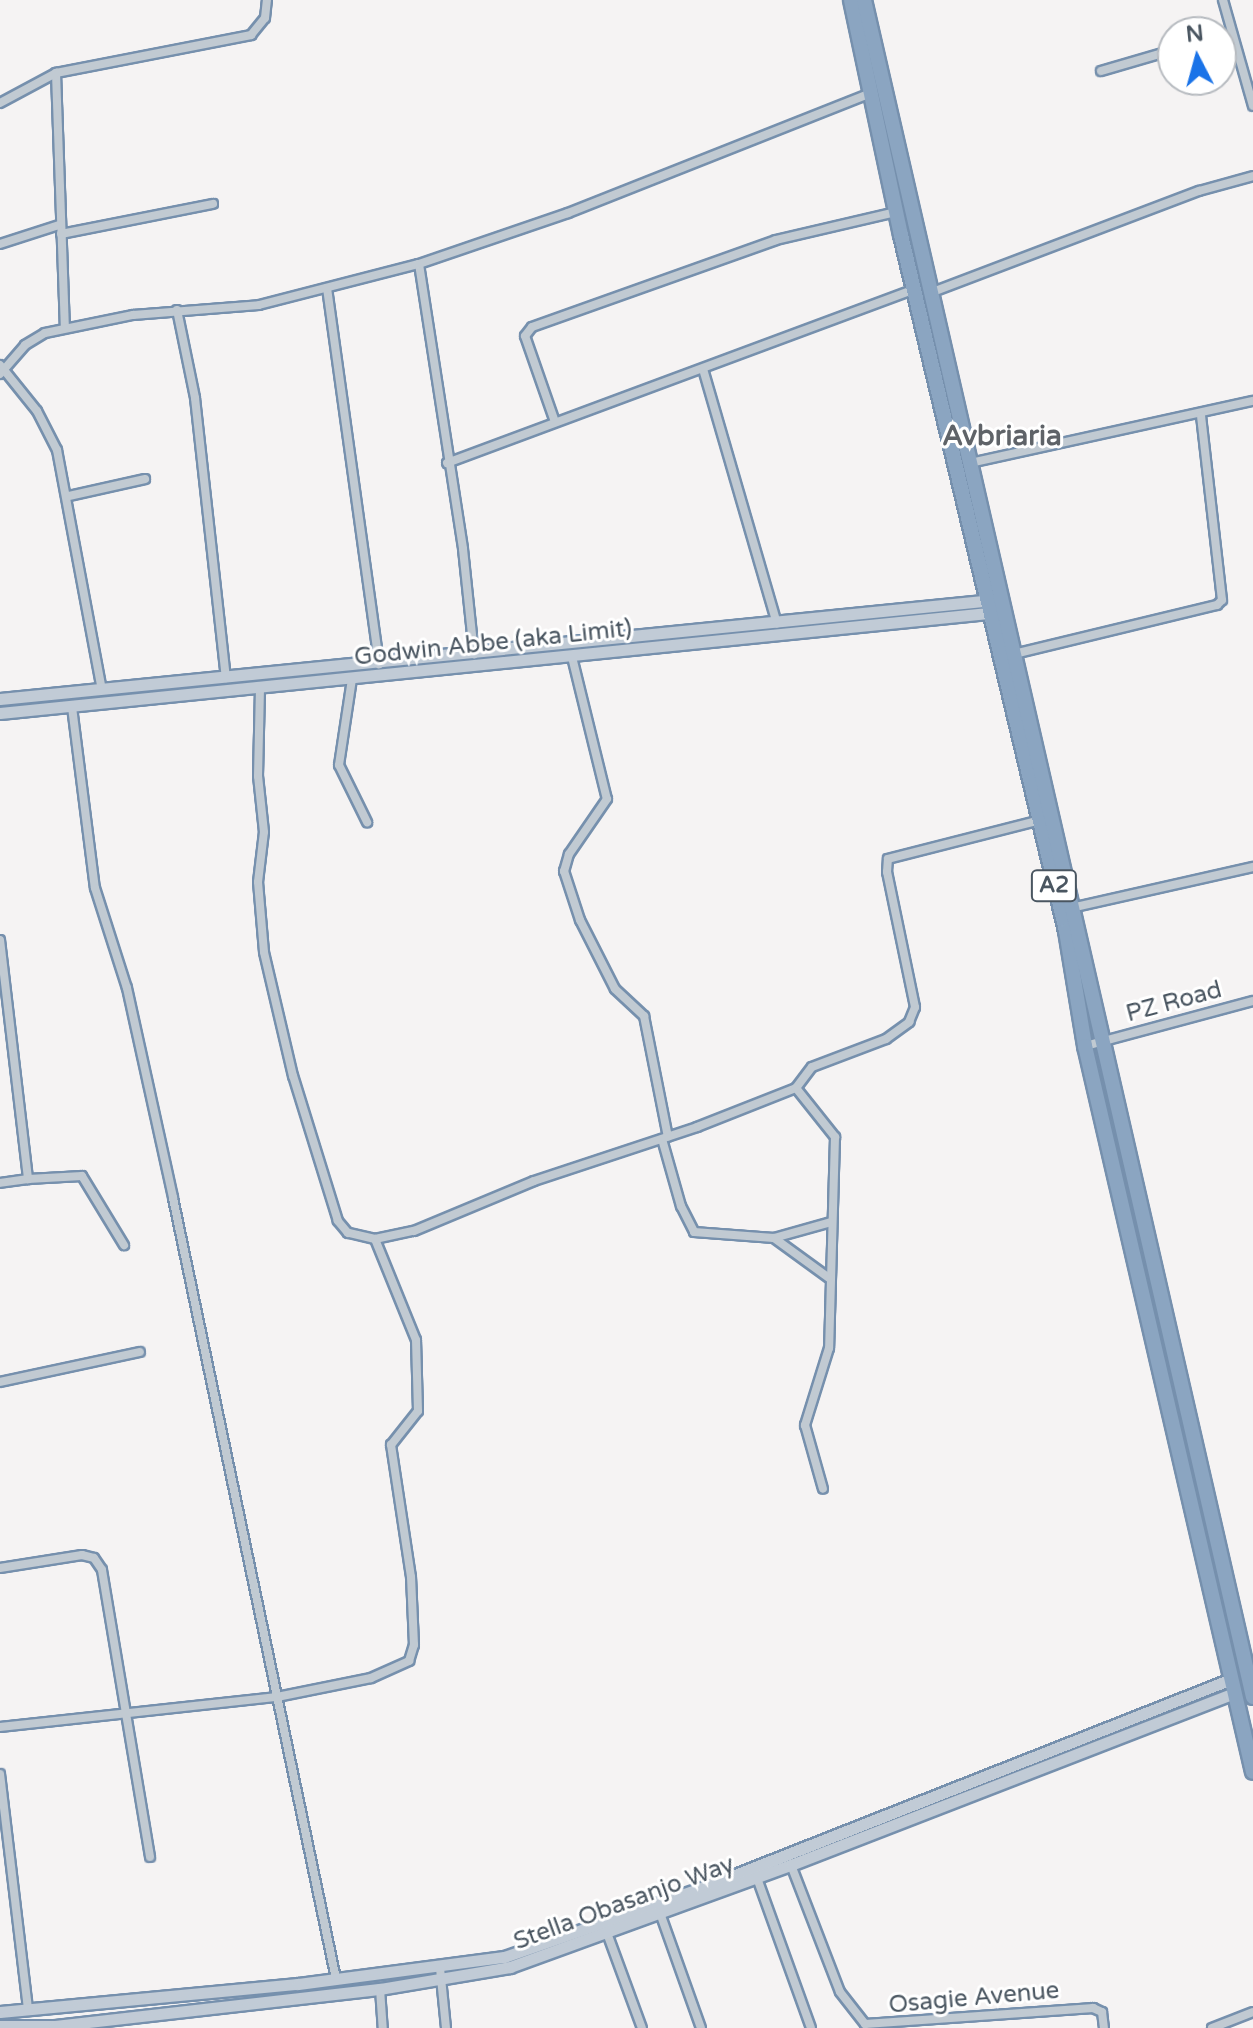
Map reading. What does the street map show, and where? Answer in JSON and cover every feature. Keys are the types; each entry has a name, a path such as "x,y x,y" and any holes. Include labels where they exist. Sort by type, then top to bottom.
{"highway":[{"name":"A2","path":"851,0 869,94 914,289 996,606 1014,654 1071,908 1106,1042 1253,1697"},
{"name":"A2","path":"864,0 970,463 1037,821 1066,931 1085,1046 1230,1687 1253,1772"}],"street":[{"path":"0,103 56,73 251,35 265,18 267,0"},
{"path":"1237,49 1253,106"},
{"path":"1101,71 1157,55"},
{"path":"56,73 65,327"},
{"path":"102,690 69,496 48,427 1,370 35,336 65,327 177,310 259,305 419,264 568,213 869,94"},
{"path":"930,293 1199,191 1253,176"},
{"path":"0,244 60,229 213,204"},
{"path":"555,422 525,336 532,327 776,240 896,212"},
{"path":"419,264 447,463 463,549 474,654"},
{"path":"327,288 379,664"},
{"path":"447,463 914,289"},
{"path":"177,310 195,398 226,678"},
{"path":"703,369 777,623"},
{"path":"970,463 1201,416 1253,401"},
{"path":"1014,654 1217,605 1222,600 1201,416"},
{"path":"69,496 145,479"},
{"name":"Godwin Abbe (aka Limit)","path":"0,699 777,623 996,606"},
{"name":"Godwin Abbe (aka Limit)","path":"0,713 572,657 996,606"},
{"path":"572,657 607,799 569,854 564,871 580,920 615,989 644,1016 665,1138 681,1206 694,1232 774,1238 831,1222"},
{"path":"352,679 339,765 367,822"},
{"path":"260,689 258,776 264,832 258,882 264,952 293,1076 338,1221 348,1233 375,1239 414,1231 534,1181 665,1138 796,1088 812,1067 886,1039 909,1022 915,1007 888,859 1037,821"},
{"path":"72,707 95,888 127,988 336,1979"},
{"path":"1071,908 1253,867"},
{"path":"0,940 28,1179"},
{"name":"PZ Road","path":"1085,1046 1253,1001"},
{"path":"796,1088 835,1137 829,1348 805,1425 823,1489"},
{"path":"0,1183 82,1176 124,1245"},
{"path":"774,1238 829,1278"},
{"path":"0,1727 123,1711 277,1697 371,1678 409,1661 414,1645 411,1577 391,1445 418,1411 416,1340 375,1239"},
{"path":"0,1382 140,1352"},
{"path":"0,1568 70,1556 94,1558 102,1570 123,1711 150,1857"},
{"path":"0,2012 336,1979 440,1974 528,1950 707,1886 1230,1687"},
{"name":"Stella Obasanjo Way","path":"0,2026 55,2027 380,1989 440,1974 510,1967 791,1865 1230,1687"},
{"path":"0,1774 5,1872 28,2008"},
{"name":"Osagie Avenue","path":"791,1865 840,1992 865,2024 1093,2008 1102,2012 1104,2028"},
{"path":"757,1878 811,2028"},
{"path":"660,1913 701,2028"},
{"path":"607,1933 642,2028"},
{"path":"440,1974 446,2028"},
{"path":"380,1989 383,2028"},
{"path":"1212,2028 1253,2012"}],"district":[{"name":"Avbriaria","path":"1002,436"}]}
